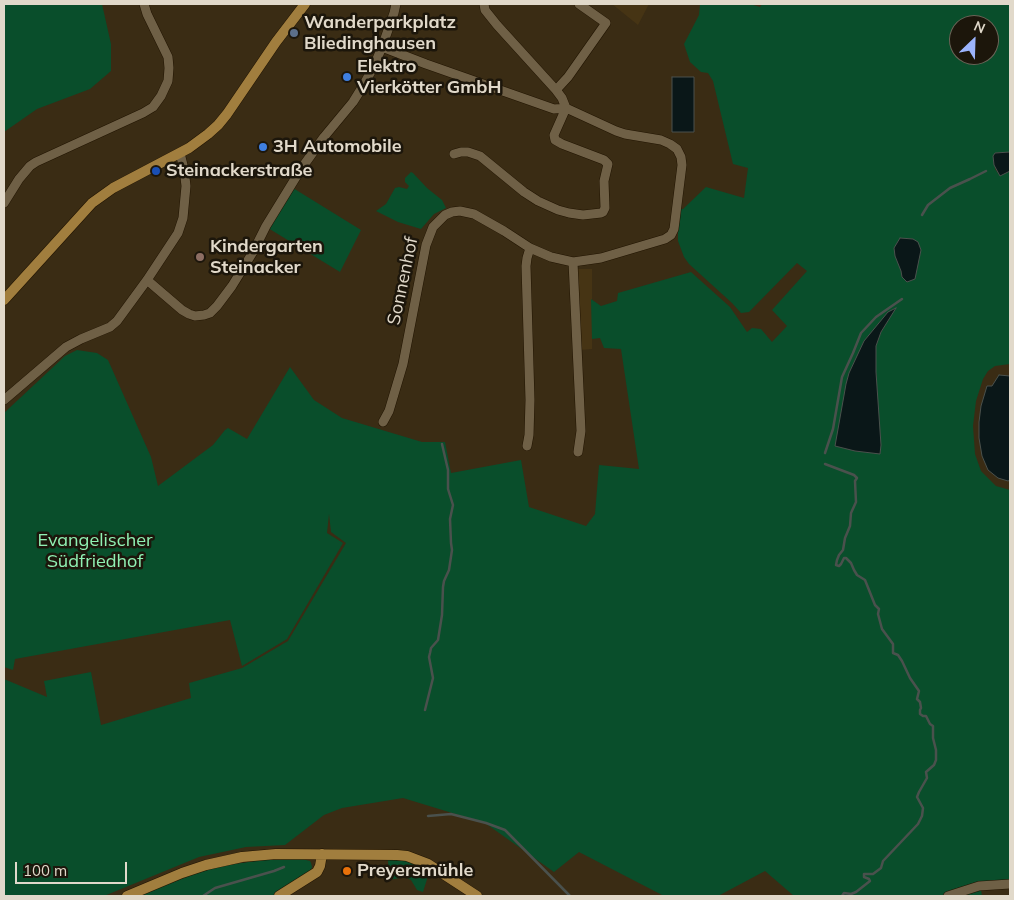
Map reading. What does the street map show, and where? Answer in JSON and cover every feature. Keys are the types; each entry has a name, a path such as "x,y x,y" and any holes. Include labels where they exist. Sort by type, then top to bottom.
{"main road":[{"path":"4,300 92,203 113,188 201,140 218,125 276,42 306,4"},
{"path":"279,896 317,872 322,854"},
{"path":"126,896 192,869 226,859 263,855 322,854 397,855 411,857 436,869 475,896"}],"street":[{"path":"4,203 19,179 30,166 144,113 153,107 161,96 168,81 168,57 144,4"},
{"path":"147,280 189,314 195,316 204,315 210,313 217,306 232,286 301,169 353,102 369,77 382,47 396,4"},
{"path":"454,154 468,152 480,156 524,192 558,210 583,215 601,213 605,208 604,181 608,164 604,160 555,140 554,135 566,108 562,98 497,25 485,10 484,4"},
{"path":"556,90 568,77 606,23 579,4"},
{"path":"382,47 554,109 566,108"},
{"name":"Sonnenhof","path":"383,422 392,402 403,364 426,245 430,233 445,215 460,211 469,212 530,248 551,257 573,262 594,260 665,239 674,229 682,165 677,149 661,140 616,131 566,108"},
{"path":"4,400 66,348 81,339 110,327 147,280 178,233 183,218 186,186 180,153"},
{"path":"527,446 530,400 526,266 530,248"},
{"path":"573,262 581,431 578,452"},
{"path":"948,896 979,886 1010,884"}],"shaded area":[{"path":"612,4 649,4 638,25"},
{"path":"672,77 694,77 694,132 672,132"},
{"path":"1010,152 1010,171 1000,176 994,165 993,156 995,153"},
{"path":"900,238 913,239 918,242 921,250 915,279 907,282 902,277 895,256 894,248"},
{"path":"578,269 592,269 592,349 580,350 577,290"},
{"path":"896,308 881,332 876,346 880,454 835,446 849,373 864,341 888,312"},
{"path":"999,375 1010,376 1010,480 1008,481 998,478 988,470 982,456 979,438 981,406 987,386 992,386"}],"green space":[{"path":"4,4 102,4 111,44 111,71 90,89 37,109 4,132"},
{"name":"Evangelischer Südfriedhof","path":"700,4 750,4 760,7 762,4 1010,4 1010,152 995,153 995,169 1000,176 1010,171 1010,364 995,366 988,371 983,379 976,401 973,426 975,454 981,471 996,486 1010,490 1010,881 981,890 982,896 794,896 765,871 718,896 664,896 579,852 554,872 485,823 403,798 342,808 324,815 285,845 246,847 199,857 104,896 4,896 4,679 47,697 44,681 91,672 101,725 191,698 189,683 242,668 288,641 346,543 331,532 329,514 327,533 343,543 287,639 242,666 230,620 15,659 13,670 4,667 4,413 65,356 77,350 97,353 108,360 151,457 158,486 213,445 228,428 247,439 290,367 314,400 342,418 422,442 445,442 451,473 521,460 529,507 586,526 595,514 599,465 639,469 621,349 604,348 600,338 592,339 591,299 601,306 617,301 618,293 691,272 730,307 747,332 752,328 761,329 772,342 787,326 772,310 807,271 797,263 749,312 741,313 684,257 678,241 679,209 683,209 706,187 744,198 748,168 733,164 713,81 708,73 701,72 690,62 684,44 699,15","holes":["900,238 913,239 902,277 901,271","895,308 881,332 876,346 880,453 855,451 836,446 849,373 864,341"]},
{"path":"411,172 442,200 446,208 434,214 421,229 398,222 376,211 386,204 395,188 407,189 409,186 405,182 405,178"},
{"path":"293,188 361,230 340,272 268,228"},
{"path":"302,859 310,861 312,867 310,872 273,896 139,896 194,874 222,866 262,860"},
{"path":"388,860 407,861 425,871 428,876 423,892 417,890 411,880 405,877 389,880"}],"waterway":[{"path":"922,215 928,205 950,188 986,171"},
{"path":"825,453 833,429 842,377 861,333 876,317 902,299"},
{"path":"425,710 433,678 429,657 431,648 438,640 442,615 443,587 449,570 452,550 450,519 453,505 448,489 448,470 442,444"},
{"path":"825,464 854,475 857,478 855,481 856,502 851,513 850,526 843,550 839,555 836,565 839,566 844,558 846,558 857,575 865,580 875,605 879,609 878,614 882,629 893,644 893,653 898,655 919,691 917,699 920,702 920,714 926,716 933,726 936,750 934,765 926,772 927,778 917,797 923,808 918,824 883,861 881,868 873,874 864,874 864,877 870,881 856,892 851,894 844,893 842,896"},
{"path":"428,816 451,814 505,830 570,896"},
{"path":"203,896 215,888 284,867"}],"place":[{"name":"Wanderparkplatz Bliedinghausen","path":"294,33"},
{"name":"Elektro Vierkötter GmbH","path":"347,77"},
{"name":"3H Automobile","path":"263,147"},
{"name":"Steinackerstraße","path":"156,171"},
{"name":"Kindergarten Steinacker","path":"200,257"},
{"name":"Preyersmühle","path":"347,871"}]}
